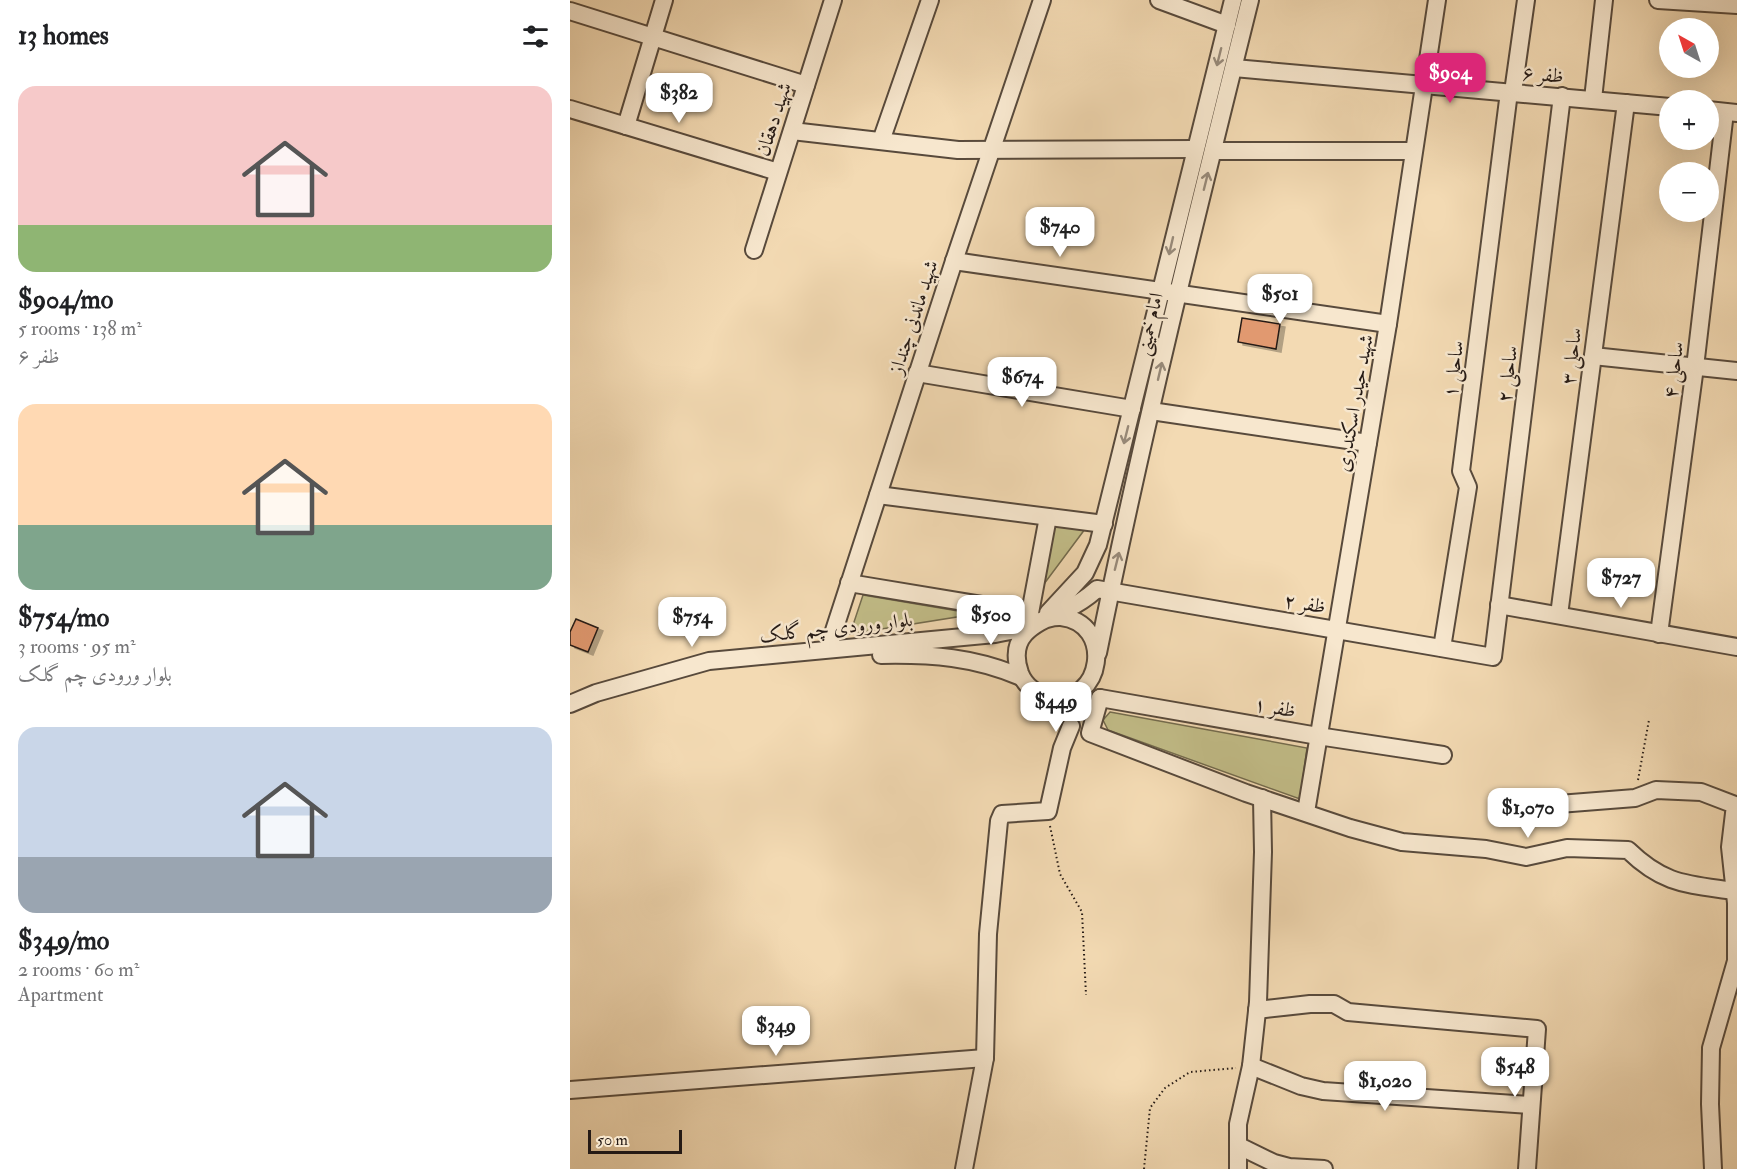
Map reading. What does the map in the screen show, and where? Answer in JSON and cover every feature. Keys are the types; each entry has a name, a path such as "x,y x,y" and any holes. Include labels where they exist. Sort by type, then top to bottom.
{"street":[{"path":"626,126 664,0"},
{"name":"شهید دهقان","path":"754,250 833,0"},
{"path":"881,141 930,0"},
{"name":"شهید ماندنی چنداز","path":"828,649 917,373 1042,0"},
{"path":"1159,0 1227,25"},
{"name":"شهید حیدر اسکندری","path":"1306,812 1388,324 1437,0"},
{"name":"ساحلی ۱","path":"1442,648 1468,487 1461,471 1511,92 1526,0"},
{"path":"1593,99 1604,0"},
{"path":"1658,0 1737,5"},
{"name":"امام خمینی","path":"1038,621 1085,573 1092,560 1104,524 1227,25 1242,1"},
{"name":"امام خمینی","path":"1097,660 1150,411 1234,68 1242,1"},
{"path":"570,11 806,85"},
{"name":"ظفر ۶","path":"1234,68 1659,106"},
{"name":"ساحلی ۲","path":"1493,657 1562,96"},
{"name":"ساحلی ۳","path":"1558,615 1626,103"},
{"path":"570,109 778,172"},
{"name":"ساحلی ۴","path":"1659,634 1695,367 1724,112"},
{"path":"792,131 958,150 1195,149"},
{"path":"1213,151 1413,151"},
{"path":"954,261 1388,324"},
{"path":"1593,356 1737,371"},
{"path":"917,373 1132,408"},
{"path":"1150,411 1368,443"},
{"path":"878,495 1104,524"},
{"path":"849,583 1030,613 1048,517"},
{"path":"1038,621 1062,617 1073,621 1091,636 1096,648 1097,660 1088,683 1078,692 1066,697 1053,698 1029,687 1021,677 1017,665 1020,640 1038,621 1069,608 1097,589 1111,592"},
{"name":"ظفر ۲","path":"1111,592 1493,657"},
{"path":"1500,605 1737,646"},
{"name":"بلوار ورودی چم گلک","path":"570,704 596,693 709,661 995,634 1023,628 1038,621"},
{"path":"962,636 973,642 974,646 973,653 963,659"},
{"name":"بلوار ورودی چم گلک","path":"570,712 597,701 709,668 872,655 910,654 963,659 987,664 1021,677"},
{"path":"1088,683 1100,698 1090,733"},
{"path":"964,1169 985,1058 988,934 999,821 1002,814 1048,811 1062,748 1071,726 1066,697"},
{"name":"ظفر ۱","path":"1100,698 1443,755"},
{"path":"1071,726 1262,798 1350,828 1402,842 1486,849 1526,857 1567,848 1628,850 1644,866 1661,876 1684,884 1734,891"},
{"path":"1546,805 1635,798 1656,790 1701,792 1736,803 1730,847 1737,962 1711,1048 1710,1104 1713,1169"},
{"path":"1238,1169 1238,1124 1251,1066 1257,1010 1263,852 1262,798"},
{"path":"1257,1010 1310,1004 1334,1004 1348,1012 1537,1029 1527,1169"},
{"path":"570,1090 985,1058"},
{"path":"1251,1066 1301,1086 1323,1091 1531,1105"},
{"path":"1239,1146 1274,1163 1289,1167 1324,1169"}],"path":[{"path":"1635,798 1649,720"},
{"path":"1048,811 1060,874 1082,912 1086,995"},
{"path":"1143,1169 1150,1108 1165,1088 1190,1072 1251,1066"}],"shaded area":[{"path":"1055,526 1085,529 1042,584"},
{"path":"863,595 964,612 963,616 850,634"},
{"path":"1110,712 1307,748 1300,799 1108,730 1103,720"}],"building":[{"path":"1242,318 1280,324 1276,349 1238,342"},
{"path":"576,619 598,628 588,652 570,645 570,632"}]}
